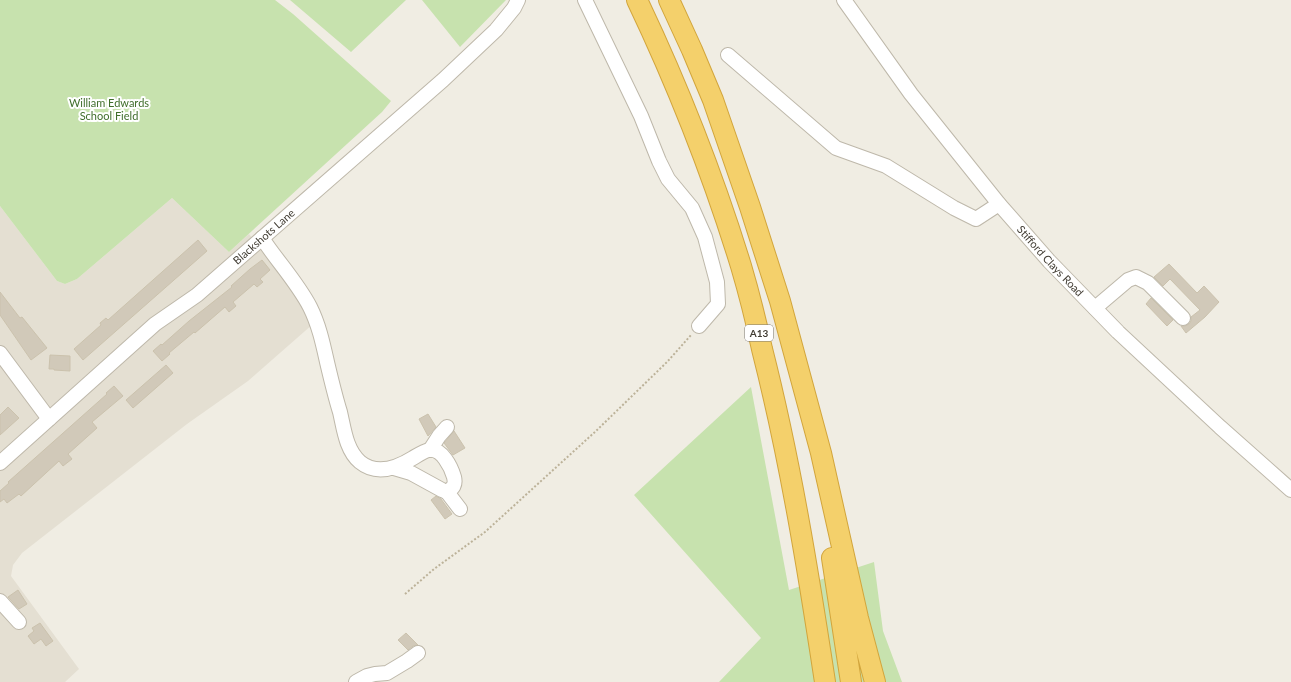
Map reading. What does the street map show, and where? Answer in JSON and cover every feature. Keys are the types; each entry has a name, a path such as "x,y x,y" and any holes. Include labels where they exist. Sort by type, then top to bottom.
{"highway":[{"name":"A13","path":"638,0 686,111 711,178 741,267 774,397 788,461 825,682"},
{"name":"A13","path":"669,0 692,50 725,134 768,259 789,334 829,536 851,682"},
{"path":"789,334 822,453 859,624 875,682"}],"street":[{"name":"Blackshots Lane","path":"0,463 155,324 197,295 443,80 496,30 514,8 518,0"},
{"path":"585,0 641,116 668,179 692,208 705,237 717,282 718,304 699,326"},
{"name":"Stifford Clays Road","path":"844,0 912,94 999,204 1049,261 1118,332 1220,428 1291,490"},
{"path":"728,55 836,148 886,166 954,208 976,219 999,204"},
{"path":"262,238 294,280 310,307 320,331 350,450 356,458 367,467 381,470 394,468 430,450 447,427"},
{"path":"1095,308 1128,280 1136,277 1148,283 1183,318"},
{"path":"0,353 49,419"},
{"path":"430,450 435,450 446,459 454,476 455,483 453,488 447,492"},
{"path":"394,468 411,473 447,492 460,509"},
{"path":"0,602 18,622"},
{"path":"356,682 367,676 387,673 407,661 418,652"}],"path":[{"path":"405,594 434,570 485,532 596,432 667,362 699,326"}],"shaded area":[{"path":"172,198 229,252 249,234 280,273 313,324 248,381 187,424 22,553 13,565 11,576 79,669 65,682 0,682 0,206 57,281 65,284 77,279"}],"green space":[{"name":"William Edwards School Field","path":"0,0 275,0 293,14 391,101 382,112 229,252 172,198 77,279 65,284 57,281 0,206"},
{"path":"290,0 406,0 351,52"},
{"path":"422,0 506,0 460,47"},
{"path":"751,387 789,590 874,562 883,631 902,682 719,682 761,638 634,495"}],"building":[{"path":"198,240 207,251 83,360 74,349 101,325 100,323 106,318 108,320"},
{"path":"262,260 270,270 260,279 263,282 257,287 254,284 233,302 236,306 229,312 225,307 169,353 170,354 162,361 153,351 232,287 231,286"},
{"path":"1169,264 1197,293 1204,286 1219,302 1205,317 1186,333 1181,326 1189,324 1191,317 1200,310 1170,279 1163,286 1154,277"},
{"path":"0,292 20,318 22,317 47,348 31,360 0,315"},
{"path":"1151,298 1173,320 1167,326 1146,304"},
{"path":"50,355 70,356 70,371 49,369"},
{"path":"166,365 173,373 133,408 126,400"},
{"path":"114,386 123,396 92,422 97,428 68,454 72,459 63,466 59,461 21,496 19,494 7,503 4,499 0,502 0,491 9,483 8,482 107,394 106,393"},
{"path":"8,407 19,418 0,435 0,415"},
{"path":"428,414 436,427 428,436 419,419"},
{"path":"454,431 465,448 453,455 444,443"},
{"path":"436,496 441,499 452,514 445,519 431,500"},
{"path":"18,590 27,604 19,609 8,597"},
{"path":"40,623 53,641 46,646 41,639 34,644 28,636 34,631 32,628"},
{"path":"406,633 418,645 413,646 408,650 398,640"}]}
